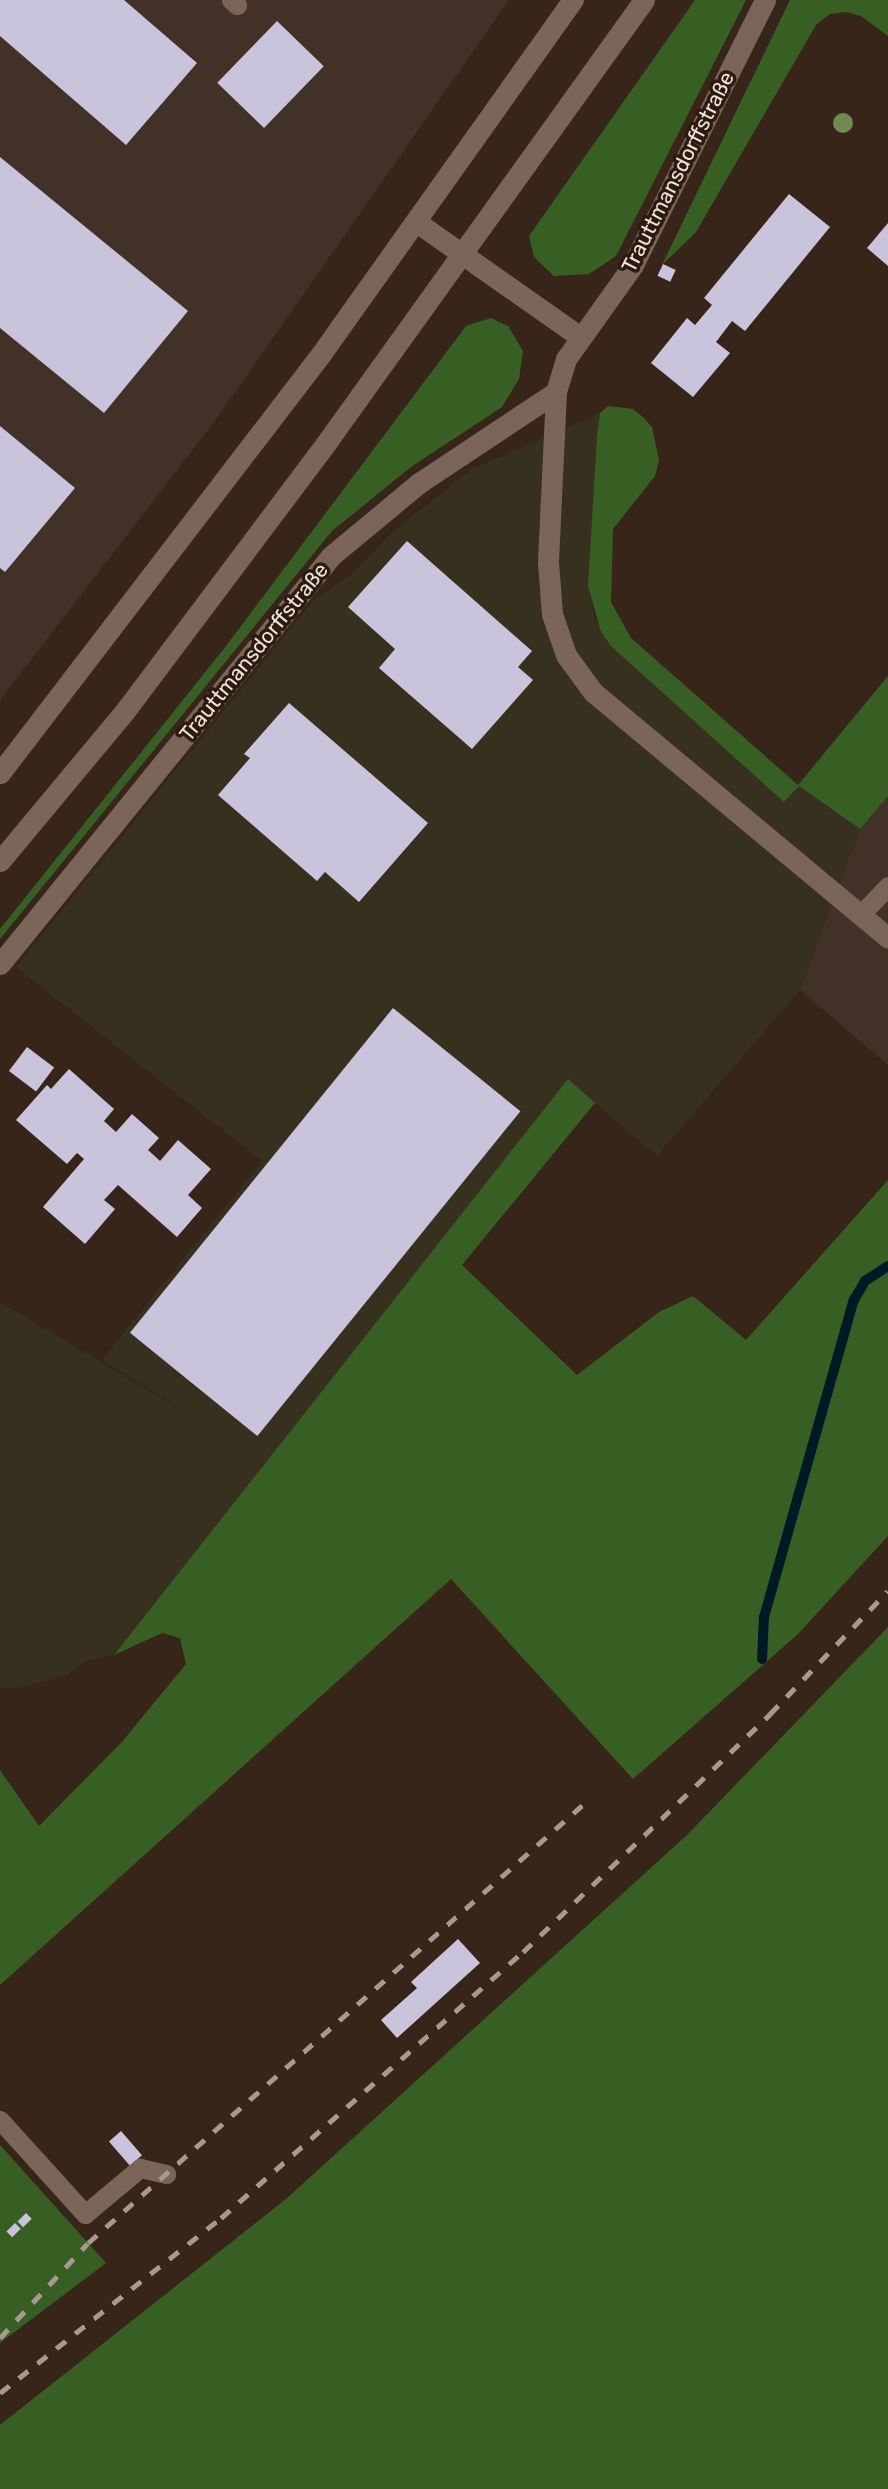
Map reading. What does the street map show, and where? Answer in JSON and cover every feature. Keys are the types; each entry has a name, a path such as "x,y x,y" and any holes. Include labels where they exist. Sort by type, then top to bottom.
{"street":[{"path":"0,773 219,491 418,223 573,0"},
{"path":"0,861 125,711 465,256 644,0"},
{"name":"Trauttmansdorffstraße","path":"765,0 632,265 579,336 556,392 548,562 552,614 566,655 593,692 888,937"},
{"path":"418,223 579,336"},
{"name":"Trauttmansdorffstraße","path":"0,964 331,556 419,483 556,392"}],"lane":[{"path":"860,915 888,886"},
{"path":"0,2120 85,2214 140,2168 166,2174"}],"shaded area":[{"path":"0,0 509,0 217,418 0,700"},
{"path":"600,413 588,586 595,620 785,802 798,786 860,829 800,990 657,1156 568,1080 114,1655 85,1661 68,1675 17,1688 0,1688 0,1302 249,1450 102,1360 262,1161 16,967 313,601 351,574 390,534 472,469"},
{"path":"888,796 888,1065 800,990 860,829"}],"green space":[{"path":"695,0 746,0 616,256 589,274 554,276 534,257 529,236"},
{"path":"790,0 888,0 888,36 861,16 846,12 830,14 816,25 696,232 662,265"},
{"path":"491,318 508,326 523,351 519,379 502,407 411,467 332,531 0,939 0,929 226,646 466,326"},
{"path":"608,406 633,409 644,418 652,427 659,460 655,476 613,529 611,602 631,638 798,785 888,676 888,796 860,829 799,786 784,802 611,646 601,632 588,586 597,436 600,413"},
{"path":"568,1079 595,1103 462,1265 577,1375 659,1312 693,1296 746,1340 888,1180 888,1536 798,1634 633,1779 451,1579 0,1985 0,1770 39,1826 121,1743 186,1664 180,1638 162,1633 114,1655"},
{"path":"888,1627 888,2489 0,2489 0,2425 286,2199 687,1835"},
{"path":"0,2145 106,2263 0,2343"}],"building":[{"path":"0,0 124,0 197,63 126,145 0,36"},
{"path":"277,21 324,66 264,128 217,83"},
{"path":"0,157 188,311 104,413 0,328"},
{"path":"789,194 830,227 745,331 732,321 716,342 730,353 693,397 651,363 687,318 695,325 712,305 704,298"},
{"path":"888,223 888,266 867,248"},
{"path":"663,264 676,270 670,282 658,276"},
{"path":"0,426 75,488 5,572 0,568"},
{"path":"407,541 532,651 518,667 533,680 472,749 379,668 395,649 348,607"},
{"path":"289,703 428,823 359,902 325,872 317,881 218,795 250,758 244,754"},
{"path":"393,1008 520,1111 257,1436 130,1333"},
{"path":"27,1047 54,1067 36,1091 9,1071"},
{"path":"69,1069 114,1109 104,1121 116,1132 132,1114 159,1138 148,1150 160,1161 178,1140 211,1169 188,1195 202,1208 177,1237 118,1185 104,1200 115,1209 85,1244 43,1207 84,1159 77,1153 67,1164 16,1120 47,1085 51,1089"},
{"path":"458,1939 480,1963 397,2038 381,2020 417,1988 411,1982"},
{"path":"121,2131 142,2155 130,2166 109,2141"},
{"path":"26,2213 32,2219 23,2227 18,2221"},
{"path":"15,2223 21,2229 12,2237 7,2231"}],"waterway":[{"path":"762,1659 764,1617 854,1300 865,1281 888,1266"}],"railway":[{"path":"0,2393 221,2218 523,1952 770,1714 888,1591"},
{"path":"0,2338 88,2243 586,1802"}]}
